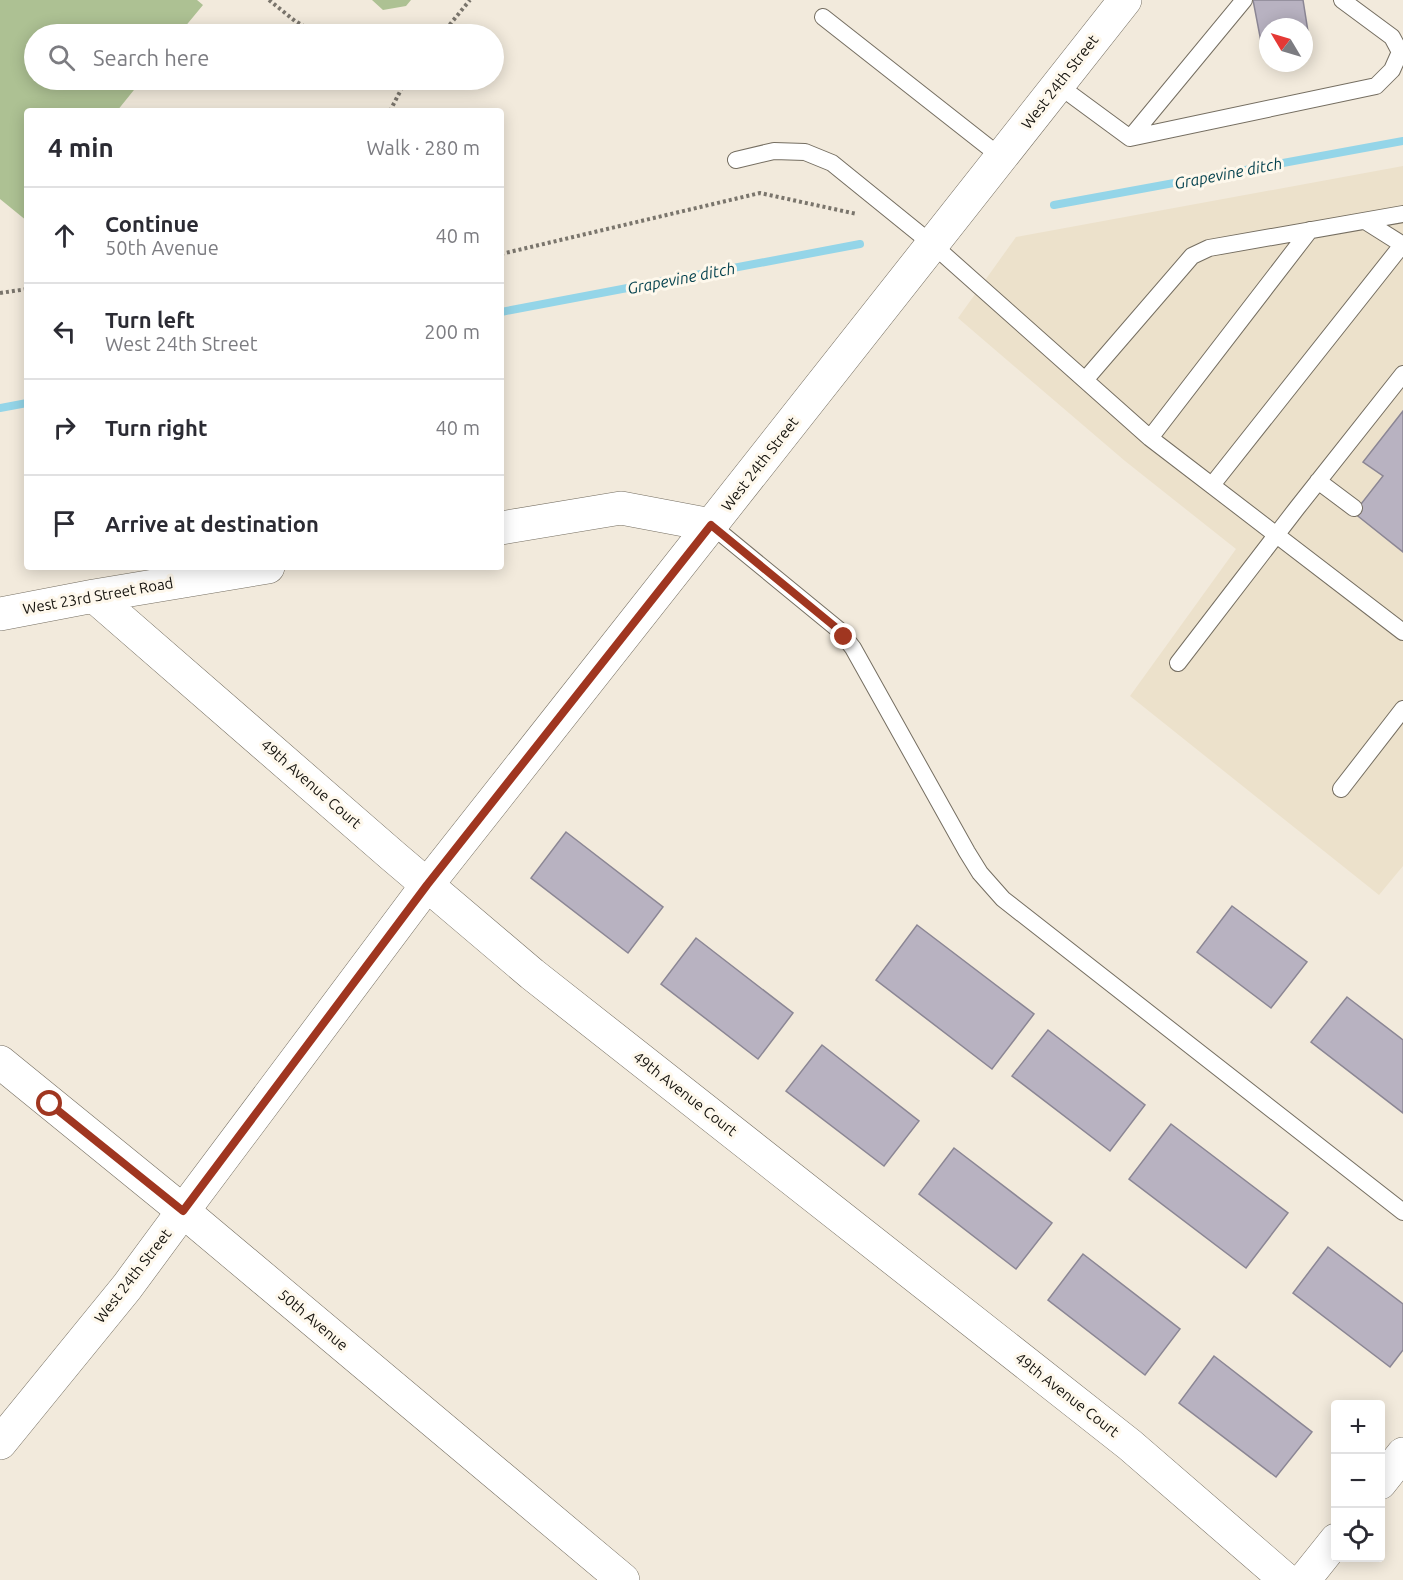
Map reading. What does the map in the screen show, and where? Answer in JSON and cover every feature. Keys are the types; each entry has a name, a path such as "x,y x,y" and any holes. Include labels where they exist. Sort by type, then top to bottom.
{"street":[{"name":"West 24th Street","path":"0,1443 127,1287 427,885 1125,0"},
{"path":"504,528 621,508 711,525"},
{"name":"West 23rd Street Road","path":"0,614 249,570"},
{"name":"49th Avenue Court","path":"94,596 532,974 1130,1444 1286,1580"},
{"name":"50th Avenue","path":"0,1062 183,1211 623,1580"},
{"path":"1385,1477 1403,1454"},
{"path":"1304,1580 1331,1545"}],"lane":[{"path":"1130,138 1244,0"},
{"path":"1058,85 1130,138 1376,86 1392,70 1400,52 1392,37 1342,0"},
{"path":"823,17 1001,157"},
{"path":"736,160 774,151 805,152 832,163 932,244 1150,438 1403,632"},
{"path":"1085,380 1192,256 1209,248 1403,214"},
{"path":"1212,485 1403,245 1365,220"},
{"path":"1150,438 1310,230"},
{"path":"1178,663 1403,374"},
{"path":"1318,481 1354,508"},
{"path":"711,525 839,630 853,648 967,852 980,873 1003,899 1403,1212"},
{"path":"1341,789 1403,709"}],"path":[{"path":"269,0 300,24"},
{"path":"450,24 470,0"},
{"path":"391,108 400,90"},
{"path":"504,253 760,193 865,216"},
{"path":"0,293 24,289"}],"shaded area":[{"path":"1403,166 1403,866 1379,895 1130,696 1236,549 1125,461 958,318 1016,237"}],"green space":[{"path":"0,0 197,0 203,5 187,24 24,24 24,90 134,90 119,108 24,108 24,219 0,199"},
{"path":"372,0 411,0 406,6 383,10"}],"building":[{"path":"1253,0 1303,0 1306,18 1259,18 1259,31"},
{"path":"1403,411 1403,552 1354,513 1383,476 1363,462"},
{"path":"566,832 663,907 628,953 531,878"},
{"path":"1232,906 1307,962 1271,1008 1197,952"},
{"path":"917,925 1034,1014 992,1069 876,980"},
{"path":"696,938 793,1013 758,1059 661,984"},
{"path":"1347,997 1403,1040 1403,1113 1311,1042"},
{"path":"1048,1030 1145,1105 1110,1151 1012,1076"},
{"path":"822,1045 919,1121 884,1166 786,1091"},
{"path":"1171,1124 1288,1213 1246,1268 1129,1179"},
{"path":"954,1148 1052,1223 1016,1269 919,1194"},
{"path":"1328,1247 1403,1304 1403,1350 1390,1367 1293,1293"},
{"path":"1083,1254 1180,1329 1145,1375 1048,1300"},
{"path":"1214,1356 1312,1432 1276,1477 1179,1403"}],"waterway":[{"name":"Grapevine ditch","path":"1054,205 1403,141"},
{"name":"Grapevine ditch","path":"504,311 860,244"},
{"name":"Grapevine ditch","path":"0,408 24,404"}],"route":[{"path":"50,1104 183,1211 427,885 711,525 839,630 844,637"}]}
